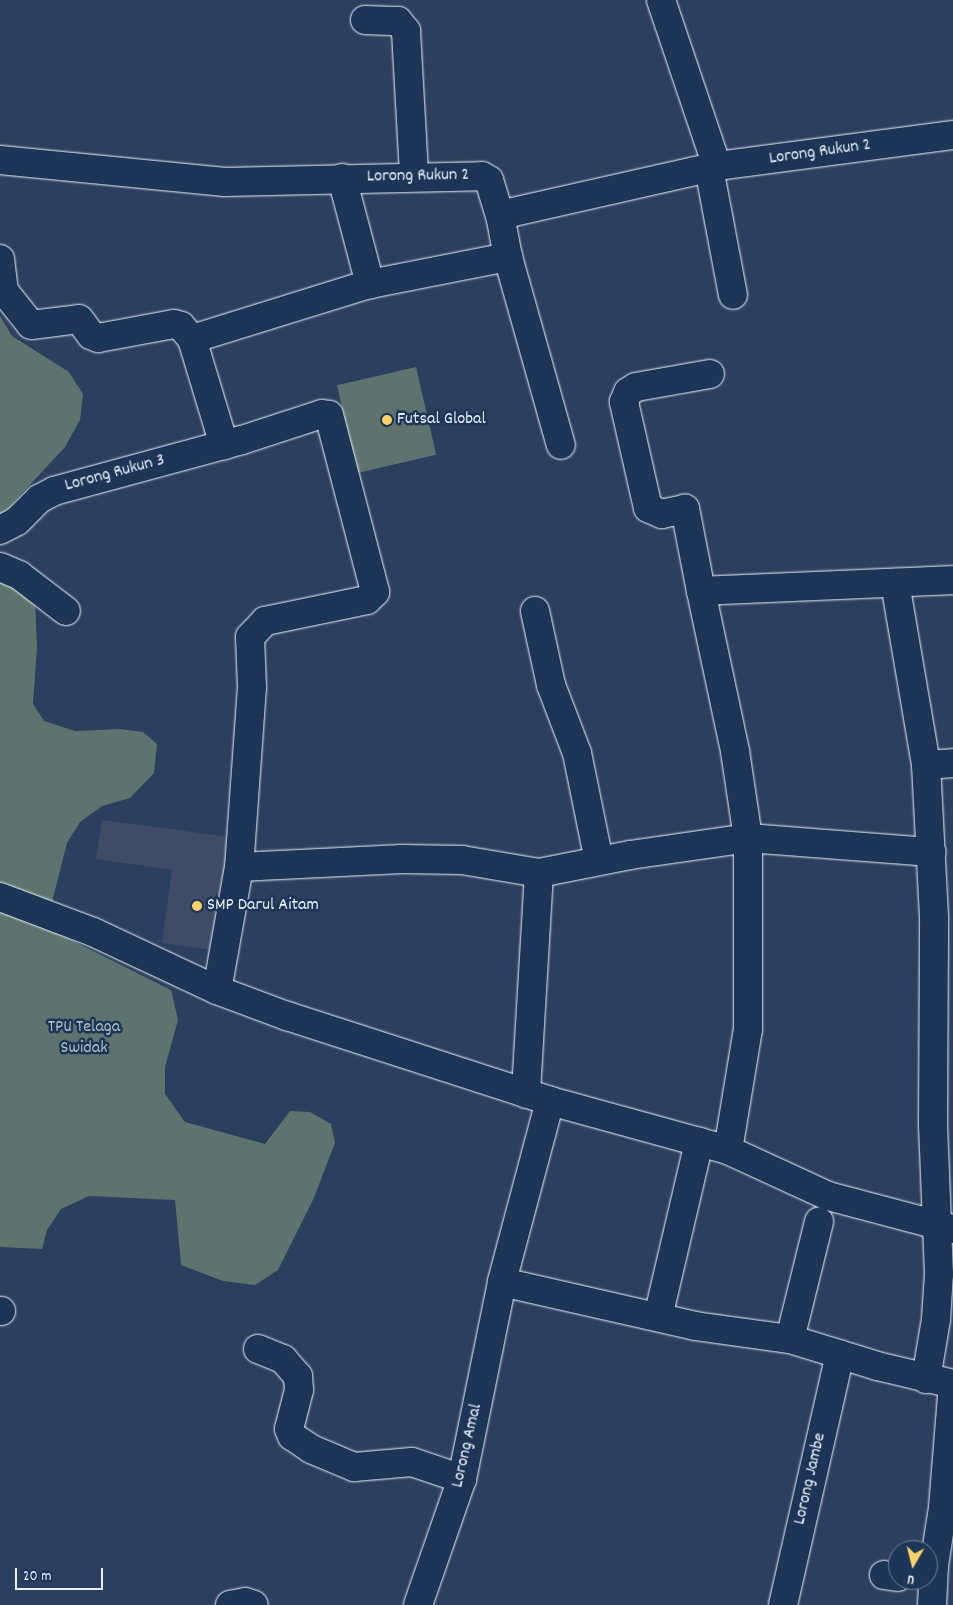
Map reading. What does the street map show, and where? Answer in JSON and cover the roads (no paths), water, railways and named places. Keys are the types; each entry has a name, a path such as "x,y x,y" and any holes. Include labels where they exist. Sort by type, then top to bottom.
{"street":[{"path":"661,0 713,167 733,295"},
{"path":"365,20 398,21 406,31 414,176"},
{"name":"Lorong Rukun 2","path":"0,160 224,182 414,176 486,178 500,215 713,167 953,135"},
{"path":"342,178 370,284"},
{"path":"500,215 508,257 561,445"},
{"path":"192,339 370,284 508,257"},
{"path":"0,259 4,291 31,325 79,319 92,335 98,338 174,324 181,326 192,339 233,443"},
{"path":"710,374 636,387 628,392 624,402 648,508 662,514 685,508 735,751 748,838 748,1030 728,1150"},
{"name":"Lorong Rukun 3","path":"0,530 17,521 39,499 54,491 233,443 326,414 347,476 375,585 373,597 265,622 250,637 252,687 239,867"},
{"path":"0,567 19,575 66,611"},
{"path":"701,591 953,580"},
{"path":"896,582 926,765 934,917 933,1124 945,1228 936,1318 926,1379"},
{"path":"535,611 551,685 577,753 599,861"},
{"path":"926,765 953,763"},
{"path":"217,990 239,867 402,859 462,860 539,873 599,861 748,838 931,852"},
{"name":"Lorong Amal","path":"418,1605 462,1479 538,1098 539,873"},
{"path":"0,897 93,932 217,990 287,1016 538,1098 728,1150 828,1196 945,1228"},
{"path":"658,1317 699,1142"},
{"path":"790,1338 819,1222"},
{"path":"502,1282 695,1326 790,1338 926,1379 953,1384 943,1508 937,1540"},
{"path":"258,1349 283,1359 298,1376 299,1390 289,1429 292,1436 311,1449 354,1467 412,1462 462,1479"},
{"name":"Lorong Jambe","path":"783,1605 840,1354"},
{"path":"932,1590 932,1605"},
{"path":"230,1605 245,1602 254,1605"}],"place":[{"name":"Futsal Global","path":"387,420"},
{"name":"SMP Darul Aitam","path":"197,906"}],"park label":[{"name":"TPU Telaga Swidak","path":"84,1039"}]}
